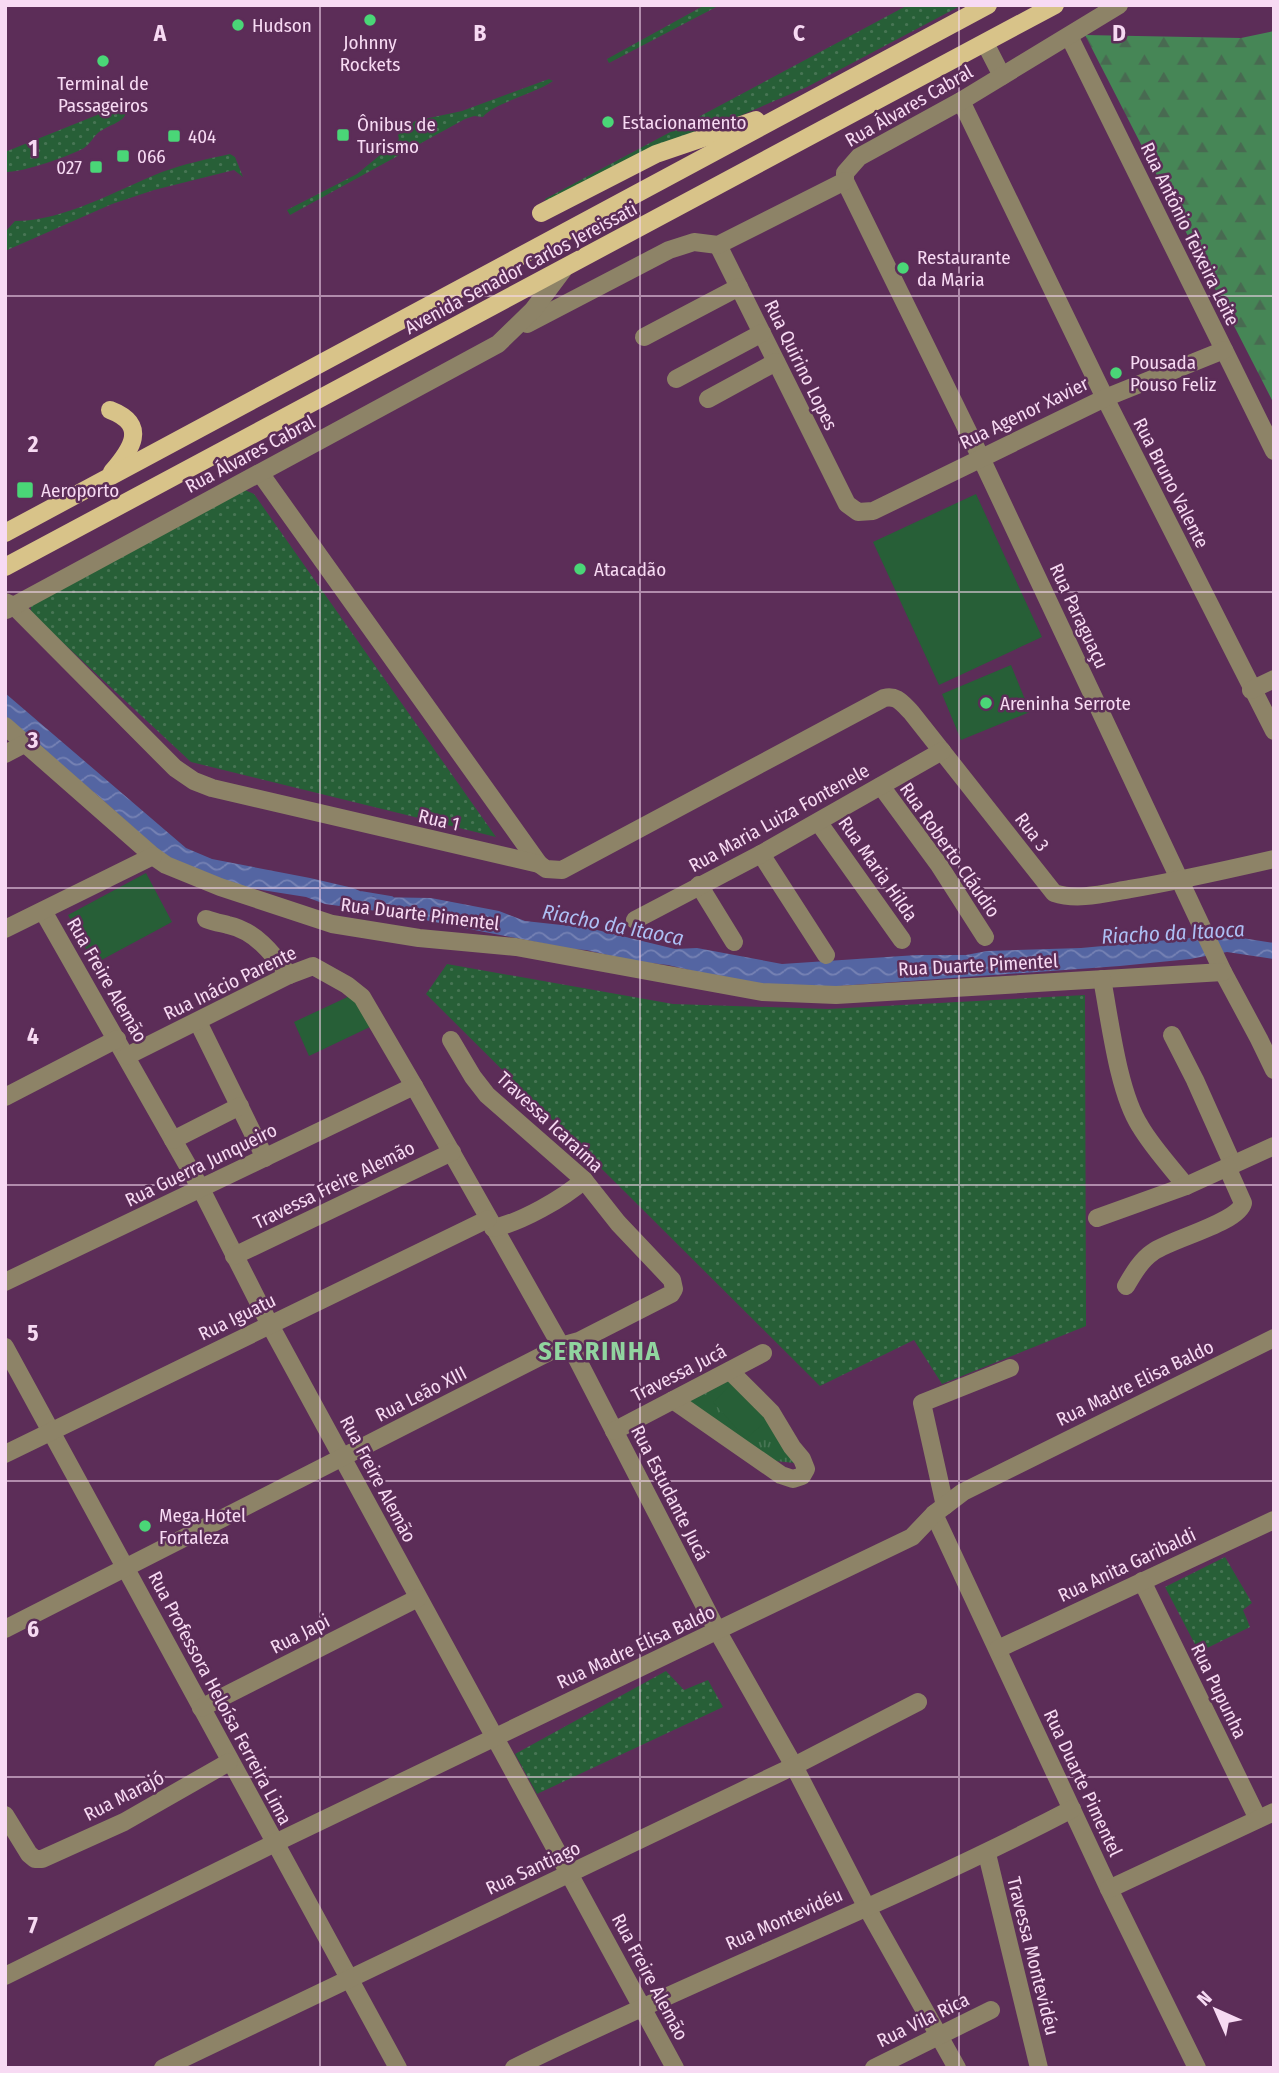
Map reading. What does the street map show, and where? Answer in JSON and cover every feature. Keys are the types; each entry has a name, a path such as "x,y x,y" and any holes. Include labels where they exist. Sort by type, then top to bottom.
{"main road":[{"name":"Avenida Senador Carlos Jereissati","path":"5,533 988,5"},
{"name":"Avenida Senador Carlos Jereissati","path":"5,567 1055,5"},
{"path":"541,213 656,154 803,105"},
{"path":"107,479 129,452 134,438 129,423 110,410"}],"street":[{"name":"Rua Álvares Cabral","path":"513,331 669,250 694,242 718,245 845,181 845,173 859,157 961,101 1119,5"},
{"name":"Rua Antônio Teixeira Leite","path":"1069,36 1274,451"},
{"path":"985,43 1002,76"},
{"name":"Rua Bruno Valente","path":"961,101 1105,398 1274,731"},
{"name":"Rua Paraguaçu","path":"845,181 981,458 1221,969 1267,1036 1274,1070"},
{"name":"Rua Quirino Lopes","path":"718,245 847,504"},
{"name":"Rua Álvares Cabral","path":"8,606 498,344 544,297 563,270"},
{"path":"644,337 738,287"},
{"path":"676,379 762,333"},
{"name":"Rua Agenor Xavier","path":"847,504 858,512 873,511 1105,398 1224,351"},
{"path":"708,399 776,362"},
{"path":"260,473 539,864"},
{"name":"Rua 1","path":"8,606 175,768 194,781 212,788 539,864 546,869 562,870 884,698 895,697"},
{"path":"1251,690 1274,679"},
{"name":"Rua 3","path":"895,697 911,712 1055,893 1073,897 1181,880 1274,859"},
{"name":"Rua Duarte Pimentel","path":"5,726 166,865 220,887 332,924 419,938 516,947 762,992 836,995 1221,969"},
{"path":"5,754 26,743"},
{"name":"Rua Maria Luiza Fontenele","path":"635,920 761,855 942,751"},
{"name":"Rua Roberto Cláudio","path":"881,786 939,866 985,937"},
{"name":"Rua Maria Hilda","path":"819,822 902,940"},
{"path":"761,855 826,955"},
{"path":"5,929 153,856"},
{"path":"699,885 734,943"},
{"name":"Rua Freire Alemão","path":"43,911 201,1189 270,1325 675,2068"},
{"path":"206,919 251,935 268,948 289,975"},
{"name":"Rua Inácio Parente","path":"127,1056 289,975 313,966"},
{"name":"Rua Estudante Jucá","path":"313,966 347,985 362,998 561,1346 572,1349 718,1632 794,1766 866,1906 957,2068"},
{"path":"1102,979 1130,1106 1139,1125 1186,1186"},
{"path":"198,1022 265,1158"},
{"path":"1126,1286 1149,1254 1175,1239 1226,1220 1241,1209 1243,1203 1195,1080 1172,1035"},
{"path":"5,1097 117,1039"},
{"name":"Travessa Icaraíma","path":"451,1040 473,1077 488,1095 584,1180 618,1223 672,1280 674,1289 671,1294"},
{"name":"Rua Guerra Junqueiro","path":"5,1282 414,1086"},
{"path":"173,1140 240,1106"},
{"path":"1097,1218 1186,1186 1274,1146"},
{"name":"Travessa Freire Alemão","path":"234,1256 452,1152"},
{"name":"Rua Iguatu","path":"5,1454 270,1325 491,1223 510,1223 584,1180"},
{"name":"Rua Leão XIII","path":"5,1629 561,1346 579,1341 671,1294"},
{"name":"Rua Madre Elisa Baldo","path":"5,1976 912,1537 963,1492 1274,1338"},
{"name":"Rua Professora Heloísa Ferreira Lima","path":"5,1347 398,2068"},
{"name":"Travessa Jucá","path":"614,1431 763,1353"},
{"name":"Rua Duarte Pimentel","path":"1010,1368 922,1403 940,1510 998,1649 1109,1889 1197,2068"},
{"path":"673,1400 781,1475 793,1479 802,1476 806,1469 802,1459 771,1412 730,1371"},
{"name":"Rua Anita Garibaldi","path":"998,1649 1274,1520"},
{"name":"Rua Pupunha","path":"1142,1581 1269,1817"},
{"name":"Rua Japi","path":"201,1708 418,1598"},
{"name":"Rua Santiago","path":"163,2068 571,1875 918,1702"},
{"name":"Rua Marajó","path":"5,1815 29,1854 35,1859 43,1859 124,1822 229,1762"},
{"name":"Rua Montevidéu","path":"513,2068 643,2006 987,1854 1072,1809"},
{"path":"1109,1889 1269,1817"},
{"name":"Travessa Montevidéu","path":"987,1854 1039,2068"},
{"name":"Rua Vila Rica","path":"874,2068 991,2010"}],"green space":[{"path":"705,5 720,5 609,63 607,59"},
{"path":"908,5 962,5 807,87 547,203 545,199"},
{"path":"1274,31 1274,404 1085,35 1241,38"},
{"path":"549,79 553,81 496,107 483,117 465,119 290,215 287,210 357,174 396,142 398,135 415,121 462,111"},
{"path":"127,103 123,118 99,132 84,148 22,170 5,172 5,152"},
{"path":"230,154 235,157 243,177 234,170 154,190 112,204 5,251 5,232 15,221 52,216 162,172"},
{"path":"245,490 254,494 496,837 191,762 31,613 31,606"},
{"path":"976,494 1042,637 939,685 873,542"},
{"name":"Areninha Serrote","path":"1011,665 1030,712 961,740 942,694"},
{"path":"146,873 172,922 94,964 68,915"},
{"path":"447,964 673,1004 828,1009 1085,995 1086,1326 942,1384 914,1340 820,1386 426,994"},
{"path":"354,994 370,1027 309,1056 294,1022"},
{"path":"734,1378 770,1419 795,1463 775,1461 688,1402"},
{"path":"732,1384 766,1421 746,1439 713,1402"},
{"path":"1225,1557 1252,1603 1243,1610 1250,1627 1199,1652 1165,1587"},
{"path":"666,1671 684,1690 708,1680 723,1707 537,1794 515,1754"}],"water":[{"path":"5,693 186,848 212,859 353,888 374,897 431,898 499,911 525,921 589,928 675,949 697,948 782,964 1081,948 1223,935 1274,943 1274,959 1227,952 1190,959 1120,966 797,989 731,980 668,965 633,961 384,912 325,904 306,897 231,885 164,855 97,795 5,720"}],"waterway":[{"name":"Riacho da Itaoca","path":"362,893 392,898"}],"place":[{"name":"Johnny Rockets","path":"370,20"},
{"name":"Hudson","path":"238,25"},
{"name":"Terminal de Passageiros","path":"103,61"},
{"name":"Estacionamento","path":"608,122"},
{"name":"Ônibus de Turismo","path":"343,135"},
{"name":"404","path":"174,136"},
{"name":"066","path":"123,156"},
{"name":"027","path":"96,167"},
{"name":"Restaurante da Maria","path":"903,268"},
{"name":"Pousada Pouso Feliz","path":"1116,373"},
{"name":"Aeroporto","path":"25,490"},
{"name":"Atacadão","path":"580,569"},
{"name":"Areninha Serrote","path":"986,703"},
{"name":"Mega Hotel Fortaleza","path":"145,1526"}],"district":[{"name":"SERRINHA","path":"600,1351"}]}
